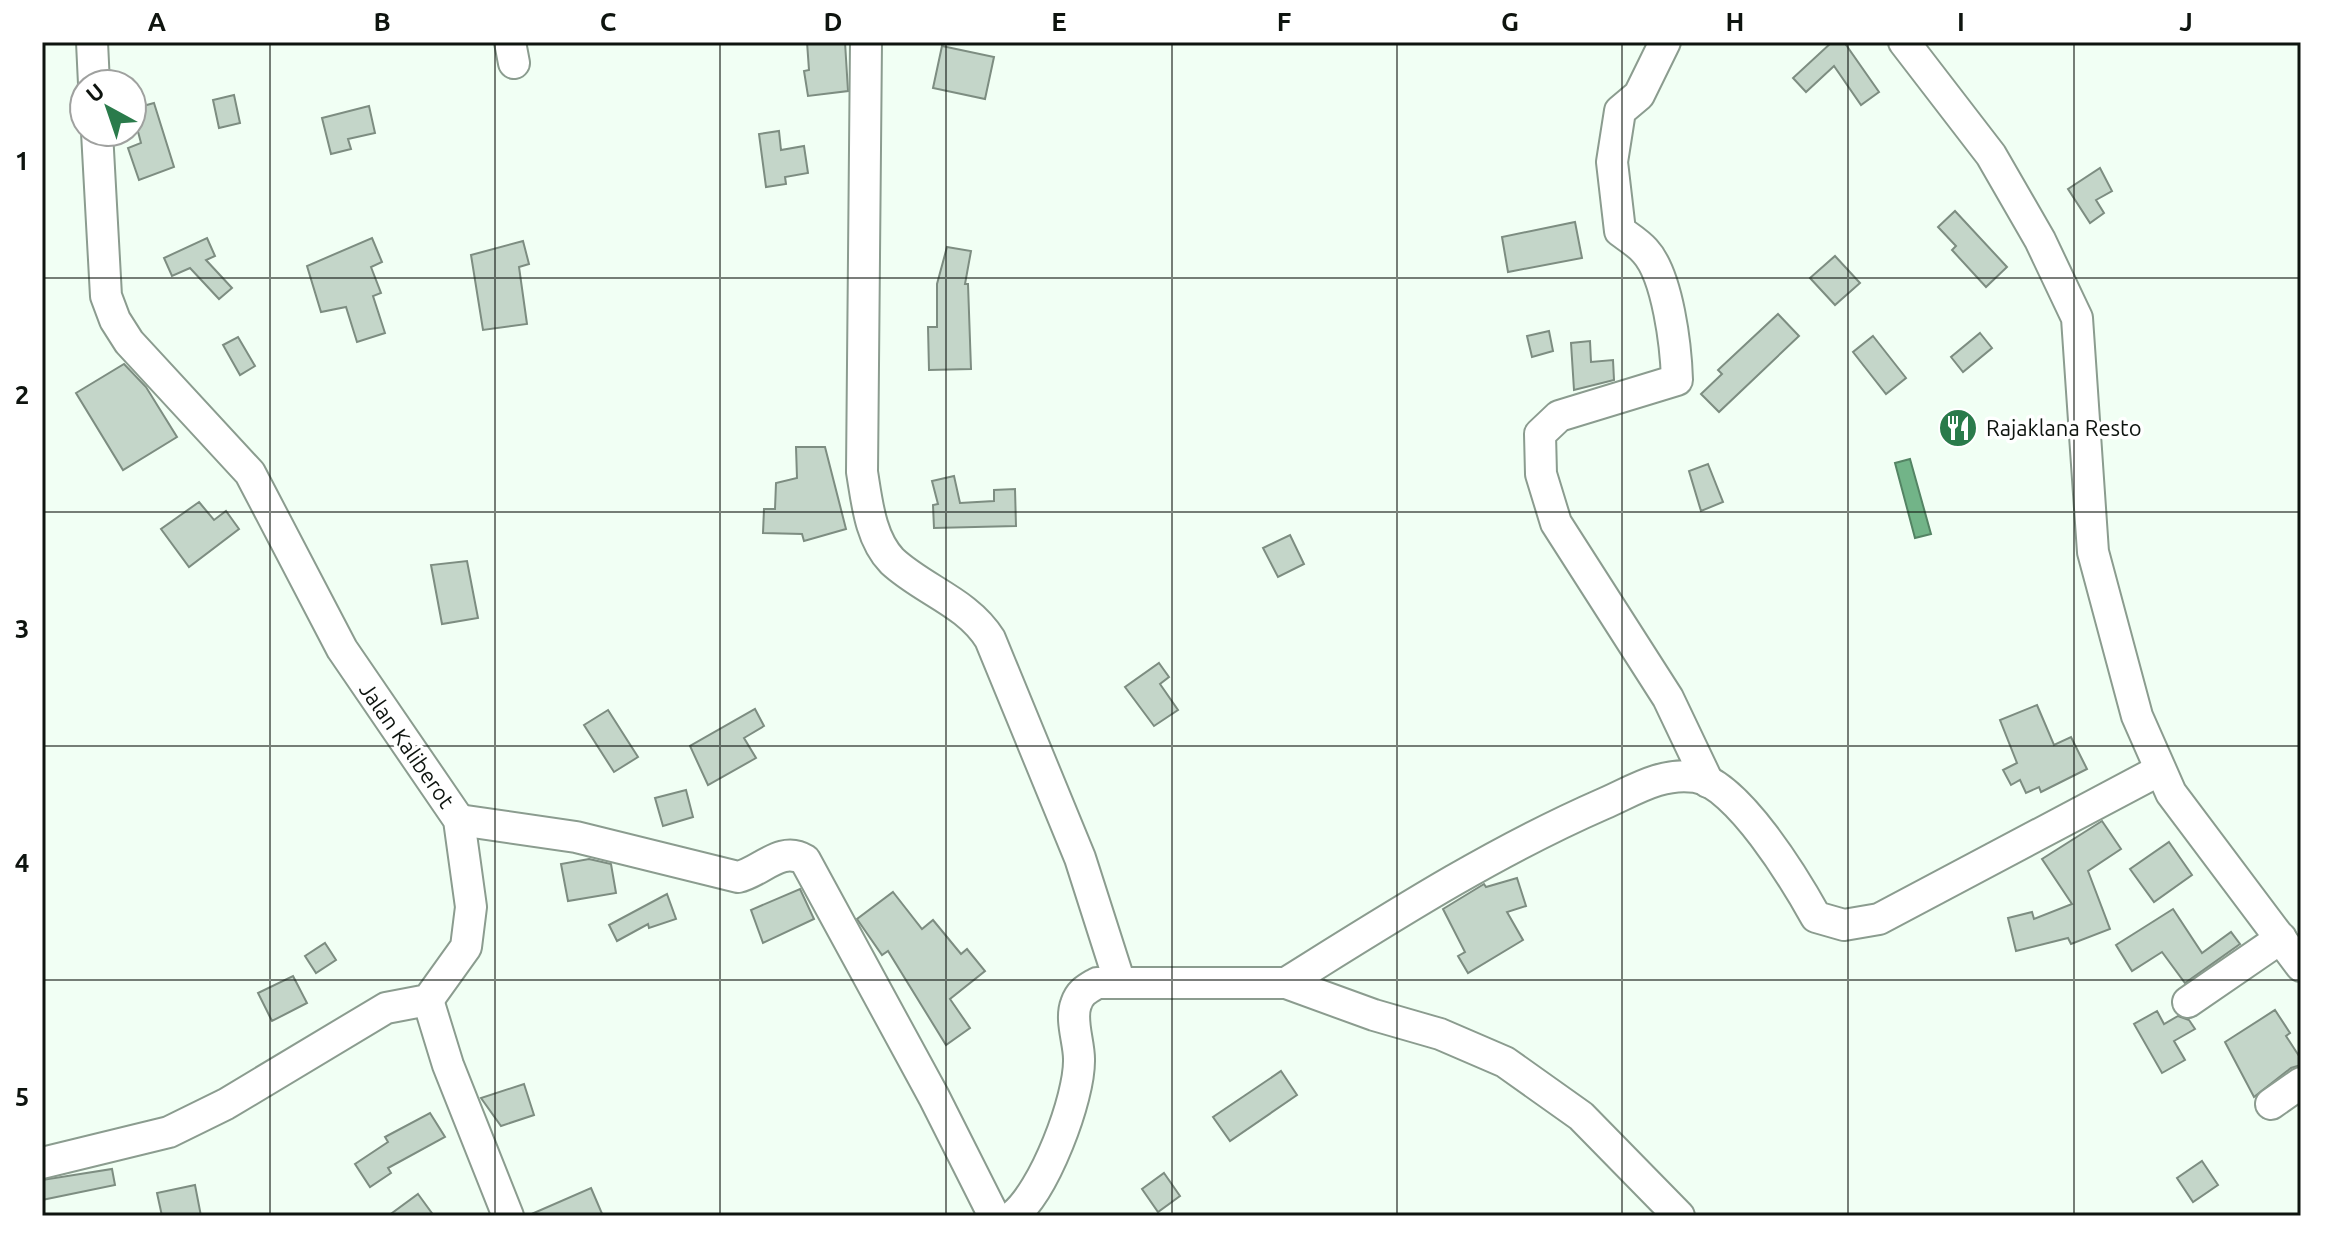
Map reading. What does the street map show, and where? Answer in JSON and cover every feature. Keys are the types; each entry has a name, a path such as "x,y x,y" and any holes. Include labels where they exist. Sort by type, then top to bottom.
{"street":[{"path":"92,42 93,68"},
{"path":"866,42 862,472 868,512 878,539 892,560 980,623 990,639 1080,858 1120,983"},
{"path":"1665,42 1639,95 1620,111 1612,162 1620,231 1646,252 1654,266 1676,339 1677,380 1559,416 1540,434 1541,474 1556,523 1668,698 1708,782"},
{"path":"1904,42 1991,155 2040,240 2077,318 2093,552 2132,702 2160,770 2171,793 2301,966"},
{"name":"Jalan Kaliberot","path":"98,148 106,296 115,320 164,382 226,444 250,473 342,649 459,820 471,907 466,947 428,1000"},
{"path":"1286,983 1474,865 1661,777 1696,777 1708,782 1748,817 1785,861 1816,917 1844,925 1879,919 2160,770"},
{"path":"459,820 576,837 738,877 752,874 785,855 796,854 805,860 934,1097 994,1216"},
{"path":"2188,1002 2281,938"},
{"path":"1013,1216 1020,1210 1048,1164 1072,1099 1079,1061 1075,1006 1082,992 1097,983 1286,983 1374,1015 1440,1034 1505,1062 1581,1116 1679,1216"},
{"path":"42,1163 169,1132 226,1104 386,1008 428,1000 448,1065 508,1216"},
{"path":"2271,1104 2301,1083"}],"shaded area":[{"path":"1910,459 1931,534 1915,538 1895,463"}],"building":[{"path":"807,42 845,42 848,91 808,96 804,71 809,70"},
{"path":"1832,42 1844,42 1879,92 1861,105 1834,66 1806,92 1793,78"},
{"path":"942,46 994,57 985,99 933,88"},
{"path":"234,95 240,123 219,128 213,100"},
{"path":"154,103 174,167 139,180 128,148 148,148 148,105"},
{"path":"369,106 375,133 348,139 351,149 331,154 322,118"},
{"path":"779,131 781,150 804,146 808,173 785,177 786,184 766,187 759,134"},
{"path":"2100,168 2112,191 2096,200 2104,213 2090,223 2068,189"},
{"path":"1955,211 2007,267 1986,287 1952,250 1956,246 1938,227"},
{"path":"1575,222 1582,258 1508,272 1502,237"},
{"path":"207,238 215,256 206,260 232,288 219,299 190,268 172,276 164,258"},
{"path":"372,238 382,262 371,267 381,293 373,296 385,333 357,342 346,307 321,312 307,266"},
{"path":"523,241 529,264 519,267 527,324 483,330 471,255"},
{"path":"947,247 971,251 965,284 968,284 971,369 929,370 928,327 937,327 937,284"},
{"path":"1835,256 1860,283 1835,305 1810,278"},
{"path":"1778,314 1799,336 1719,412 1701,394 1722,374 1718,370"},
{"path":"1549,331 1553,351 1532,357 1527,336"},
{"path":"1980,333 1992,348 1963,372 1951,357"},
{"path":"1873,336 1906,378 1886,394 1853,352"},
{"path":"238,337 255,366 240,375 223,345"},
{"path":"1590,341 1591,362 1613,360 1614,380 1574,390 1571,343"},
{"path":"124,364 146,387 177,437 123,470 76,393"},
{"path":"796,447 825,447 846,529 804,541 802,534 763,533 764,509 775,509 776,483 797,478"},
{"path":"1708,464 1723,502 1701,511 1689,471"},
{"path":"954,476 960,503 994,501 994,490 1015,489 1016,526 934,528 933,505 938,504 932,481"},
{"path":"199,502 214,520 226,511 239,529 189,567 161,529"},
{"path":"1290,535 1304,564 1278,577 1263,548"},
{"path":"467,561 478,618 442,624 431,565"},
{"path":"1159,663 1169,677 1160,684 1178,710 1154,726 1125,687"},
{"path":"2037,705 2054,745 2071,737 2087,769 2041,792 2039,787 2026,793 2020,780 2011,785 2003,770 2017,763 2000,720"},
{"path":"755,709 764,726 744,738 756,758 708,785 690,746"},
{"path":"608,710 638,757 614,772 584,725"},
{"path":"686,790 693,817 663,826 655,798"},
{"path":"2102,821 2121,849 2088,871 2110,929 2071,944 2068,938 2016,951 2008,918 2032,912 2034,919 2072,904 2042,859"},
{"path":"2169,842 2192,875 2154,902 2130,869"},
{"path":"589,859 611,864 616,893 568,901 561,864"},
{"path":"1517,878 1526,906 1507,912 1523,940 1468,973 1458,956 1465,952 1443,909 1484,884 1486,887"},
{"path":"800,889 814,919 763,943 751,910"},
{"path":"893,892 922,929 933,920 961,954 967,949 985,971 950,999 970,1028 946,1045 888,951 882,955 857,919"},
{"path":"667,894 676,919 649,928 648,924 617,941 609,925"},
{"path":"2173,909 2202,953 2231,932 2240,944 2185,983 2162,952 2132,971 2116,945"},
{"path":"325,943 336,960 316,973 305,956"},
{"path":"293,976 307,1003 272,1021 258,993"},
{"path":"2275,1010 2290,1033 2286,1036 2301,1059 2301,1065 2291,1068 2254,1097 2225,1042"},
{"path":"2157,1011 2164,1024 2178,1016 2189,1020 2195,1029 2174,1041 2185,1060 2162,1073 2134,1024"},
{"path":"1281,1071 1297,1095 1230,1141 1213,1117"},
{"path":"524,1084 534,1115 501,1126 481,1098"},
{"path":"430,1113 445,1137 388,1168 391,1173 370,1187 355,1164 388,1142 385,1137"},
{"path":"2202,1161 2218,1185 2193,1202 2177,1178"},
{"path":"112,1169 115,1185 42,1200 42,1180"},
{"path":"1164,1173 1180,1196 1158,1212 1142,1189"},
{"path":"195,1185 201,1216 162,1216 157,1193"},
{"path":"591,1188 603,1216 527,1216"},
{"path":"418,1194 434,1216 388,1216"}],"place":[{"name":"Rajaklana Resto","path":"1958,428"}]}
